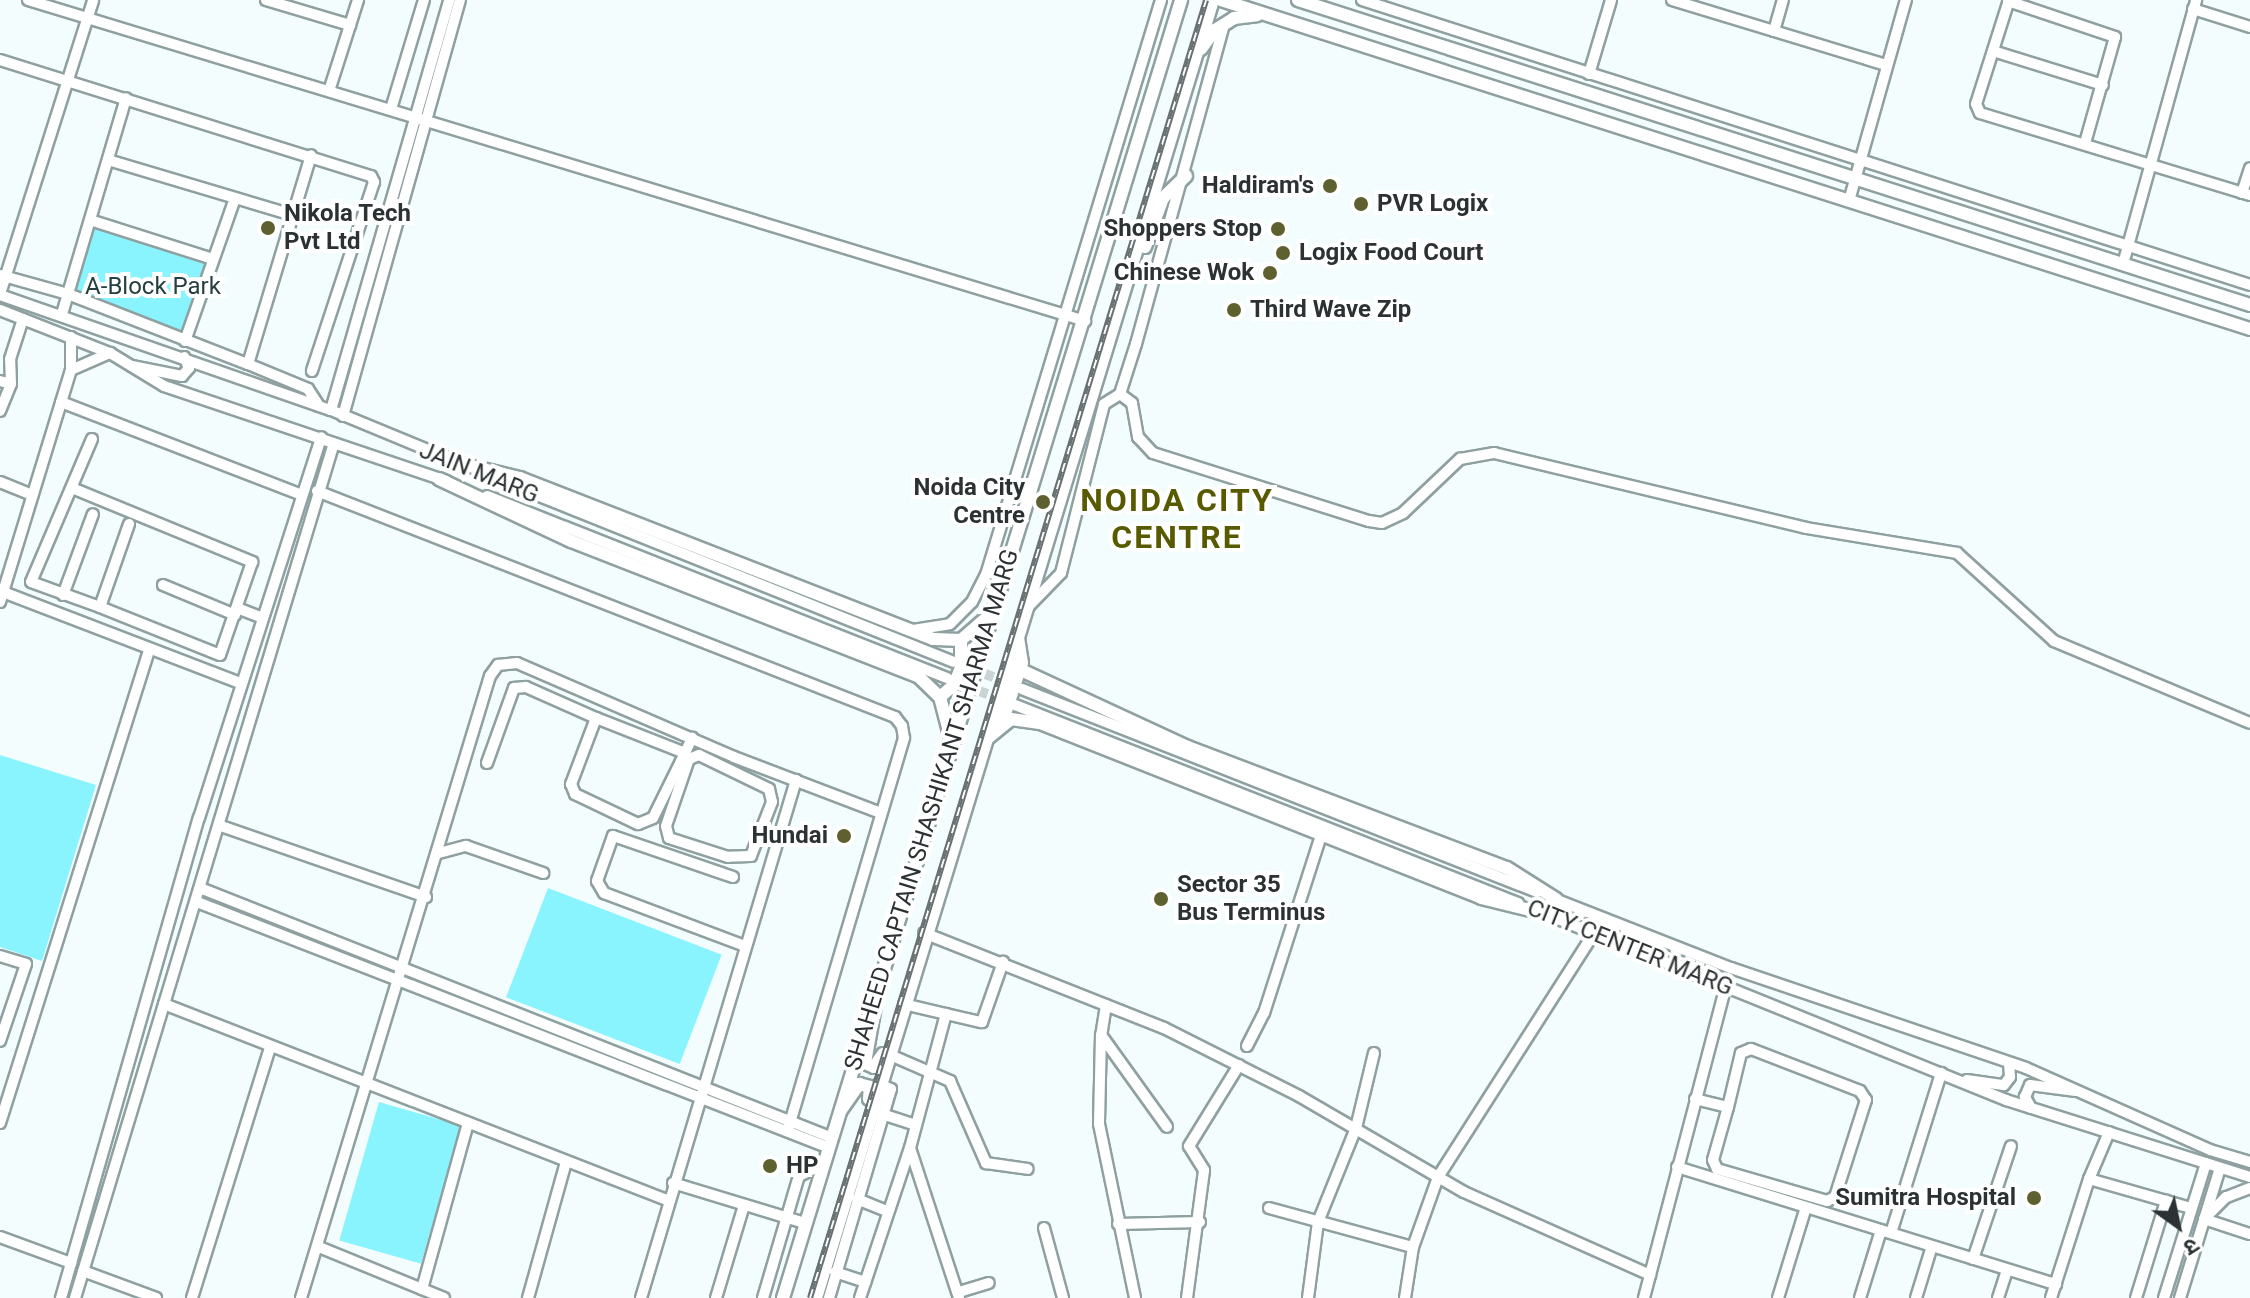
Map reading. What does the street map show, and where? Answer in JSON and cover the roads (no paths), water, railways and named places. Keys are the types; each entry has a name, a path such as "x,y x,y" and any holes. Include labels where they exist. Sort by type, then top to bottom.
{"main road":[{"name":"SHAHEED CAPTAIN SHASHIKANT SHARMA MARG","path":"783,1298 836,1116 954,750 1181,0"},
{"name":"SHAHEED CAPTAIN SHASHIKANT SHARMA MARG","path":"816,1298 924,933 1018,639 1213,0"},
{"path":"1221,0 2250,329"},
{"path":"1308,1 2250,305"},
{"path":"1193,63 1224,24 1264,14"},
{"path":"1128,272 1143,253 1163,198 1186,176"},
{"path":"462,464 520,478 942,641 961,640 973,635 997,606"},
{"path":"439,479 571,541 918,676 940,697 954,750"},
{"path":"984,740 1002,723 1021,670 1018,639"},
{"path":"940,697 954,685 961,668 961,640"},
{"path":"1021,670 1188,747 1507,868 1556,899"},
{"path":"1002,723 1040,723 1481,898 1546,914"},
{"path":"874,999 876,1014 864,1059 871,1067 880,1062 902,1007"},
{"path":"836,1116 856,1086 865,1083 871,1091 867,1122"}],"street":[{"path":"28,0 1085,321"},
{"path":"0,294 3,276 93,0"},
{"path":"266,0 294,4 350,25"},
{"path":"329,91 358,0"},
{"path":"391,109 424,0"},
{"path":"343,416 449,0"},
{"path":"331,410 420,118 460,0"},
{"path":"907,630 950,624 980,589 1161,0"},
{"path":"1362,0 2250,285"},
{"path":"1589,74 1611,0"},
{"path":"1672,0 1694,4 1886,65"},
{"path":"1774,31 1783,0"},
{"path":"1849,201 1906,0"},
{"path":"2085,143 2115,37 2008,0 1976,104 1980,113 2246,194 2250,168"},
{"path":"2123,264 2195,5 2250,27"},
{"path":"1026,610 1061,573 1104,404 1120,394 1186,176 1224,24"},
{"path":"1993,51 2103,85"},
{"path":"1,64 68,80 366,173 374,182 312,371"},
{"path":"62,314 126,98"},
{"path":"248,364 311,155"},
{"path":"108,160 292,215"},
{"path":"185,341 235,198"},
{"path":"90,220 213,259"},
{"path":"3,276 68,294 248,364 308,389 319,406"},
{"name":"JAIN MARG","path":"0,294 331,410 954,662"},
{"name":"JAIN MARG","path":"0,310 110,353 164,386 439,479 947,678"},
{"path":"0,411 10,359 23,319"},
{"path":"71,337 71,370 2,597 240,683"},
{"path":"71,370 110,353"},
{"path":"132,366 182,376 189,368 184,357"},
{"path":"1120,394 1132,403 1138,437 1153,453 1369,521 1382,523 1403,513 1460,459 1494,453 1806,528 1957,553 2054,641 2250,723"},
{"path":"61,402 302,495"},
{"path":"61,1298 240,683 321,437"},
{"path":"72,488 252,562 224,650 214,656 100,607 31,582 92,439"},
{"path":"75,1298 221,826 317,491 334,443"},
{"path":"0,482 33,495"},
{"path":"317,491 895,717 904,738 790,1125"},
{"path":"63,595 93,514"},
{"path":"100,607 129,524"},
{"path":"163,585 236,612 261,617"},
{"path":"0,1123 149,649"},
{"path":"301,1298 404,971 490,676 498,665 517,663 692,738 881,813"},
{"path":"487,763 514,688 526,687 685,753"},
{"name":"CITY CENTER MARG","path":"1022,689 1731,968 2009,1063 2250,1162"},
{"name":"CITY CENTER MARG","path":"1015,705 2031,1108 2250,1177"},
{"path":"596,718 571,784 575,794 638,824 653,818 692,738"},
{"path":"699,755 769,789 772,802 751,856 728,857 669,838 666,826 689,759 699,755"},
{"path":"641,1298 697,1097 796,780"},
{"path":"221,826 426,897"},
{"path":"1247,1046 1264,1013 1321,835"},
{"path":"733,877 613,836 597,881 604,893 745,946"},
{"path":"439,853 466,846 543,873"},
{"path":"720,872 728,857"},
{"path":"180,891 199,895 404,971 702,1085 828,1142"},
{"path":"199,895 400,982 697,1097 790,1125"},
{"path":"924,933 1106,1005 1239,1065 1500,1210 1650,1275"},
{"path":"1405,1298 1413,1247 1438,1177 1594,933"},
{"path":"0,956 26,964 0,1041"},
{"path":"902,1007 982,1022 1003,962"},
{"path":"1644,1298 1726,986"},
{"path":"164,1004 667,1200"},
{"path":"1106,1005 1101,1035 1099,1124 1135,1298"},
{"path":"860,1298 886,1211 910,1148 913,1124 946,1014"},
{"path":"1101,1035 1167,1127"},
{"path":"192,1298 270,1047"},
{"path":"1745,1049 1860,1091 1866,1100 1835,1197 1827,1201 1717,1169 1713,1160 1728,1107 1745,1049"},
{"path":"1308,1298 1318,1222 1356,1128 1374,1053"},
{"path":"888,1054 930,1068 950,1081 986,1163 1028,1169"},
{"path":"1958,1080 2004,1085 2010,1077 2009,1063"},
{"path":"1187,1298 1200,1222 1204,1170 1189,1146 1239,1065"},
{"path":"1860,1298 1941,1073"},
{"path":"829,1298 891,1089 879,1084"},
{"path":"2031,1108 2025,1097 2030,1085 2078,1091"},
{"path":"1695,1099 1728,1107"},
{"path":"882,1114 913,1124"},
{"path":"422,1289 468,1123"},
{"path":"2051,1298 2089,1179 2109,1132"},
{"path":"1973,1259 2011,1146"},
{"path":"910,1148 959,1295 989,1283"},
{"path":"528,1298 566,1162"},
{"path":"2164,1298 2206,1163"},
{"path":"763,1298 799,1176 822,1165"},
{"path":"1677,1167 2056,1284"},
{"path":"2180,1298 2220,1168"},
{"path":"2089,1179 2191,1208"},
{"path":"673,1183 805,1223"},
{"path":"2204,1219 2226,1197 2250,1188"},
{"path":"857,1199 886,1211"},
{"path":"2136,1298 2166,1201"},
{"path":"716,1298 744,1205"},
{"path":"1778,1298 1806,1207"},
{"path":"1269,1208 1413,1247"},
{"path":"2204,1219 2250,1234"},
{"path":"1118,1224 1200,1222"},
{"path":"1044,1228 1063,1298"},
{"path":"0,1237 71,1263"},
{"path":"1916,1298 1932,1246"},
{"path":"319,1247 444,1298"},
{"path":"1998,1298 2007,1270"},
{"path":"83,1271 156,1298"},
{"path":"835,1272 865,1282"}],"tunnel":[{"path":"956,663 1012,684"},
{"path":"950,680 1006,701"}],"railway":[{"path":"810,1298 1206,0"}],"place":[{"name":"Haldiram's","path":"1330,186"},
{"name":"PVR Logix","path":"1361,204"},
{"name":"Nikola Tech Pvt Ltd","path":"268,228"},
{"name":"Shoppers Stop","path":"1278,229"},
{"name":"Logix Food Court","path":"1283,253"},
{"name":"Chinese Wok","path":"1270,273"},
{"name":"Third Wave Zip","path":"1234,310"},
{"name":"Noida City Centre","path":"1043,502"},
{"name":"Hundai","path":"844,836"},
{"name":"Sector 35 Bus Terminus","path":"1161,899"},
{"name":"HP","path":"770,1166"},
{"name":"Sumitra Hospital","path":"2034,1198"}],"district":[{"name":"NOIDA CITY CENTRE","path":"1177,520"}],"park label":[{"name":"A-Block Park","path":"153,287"}]}
